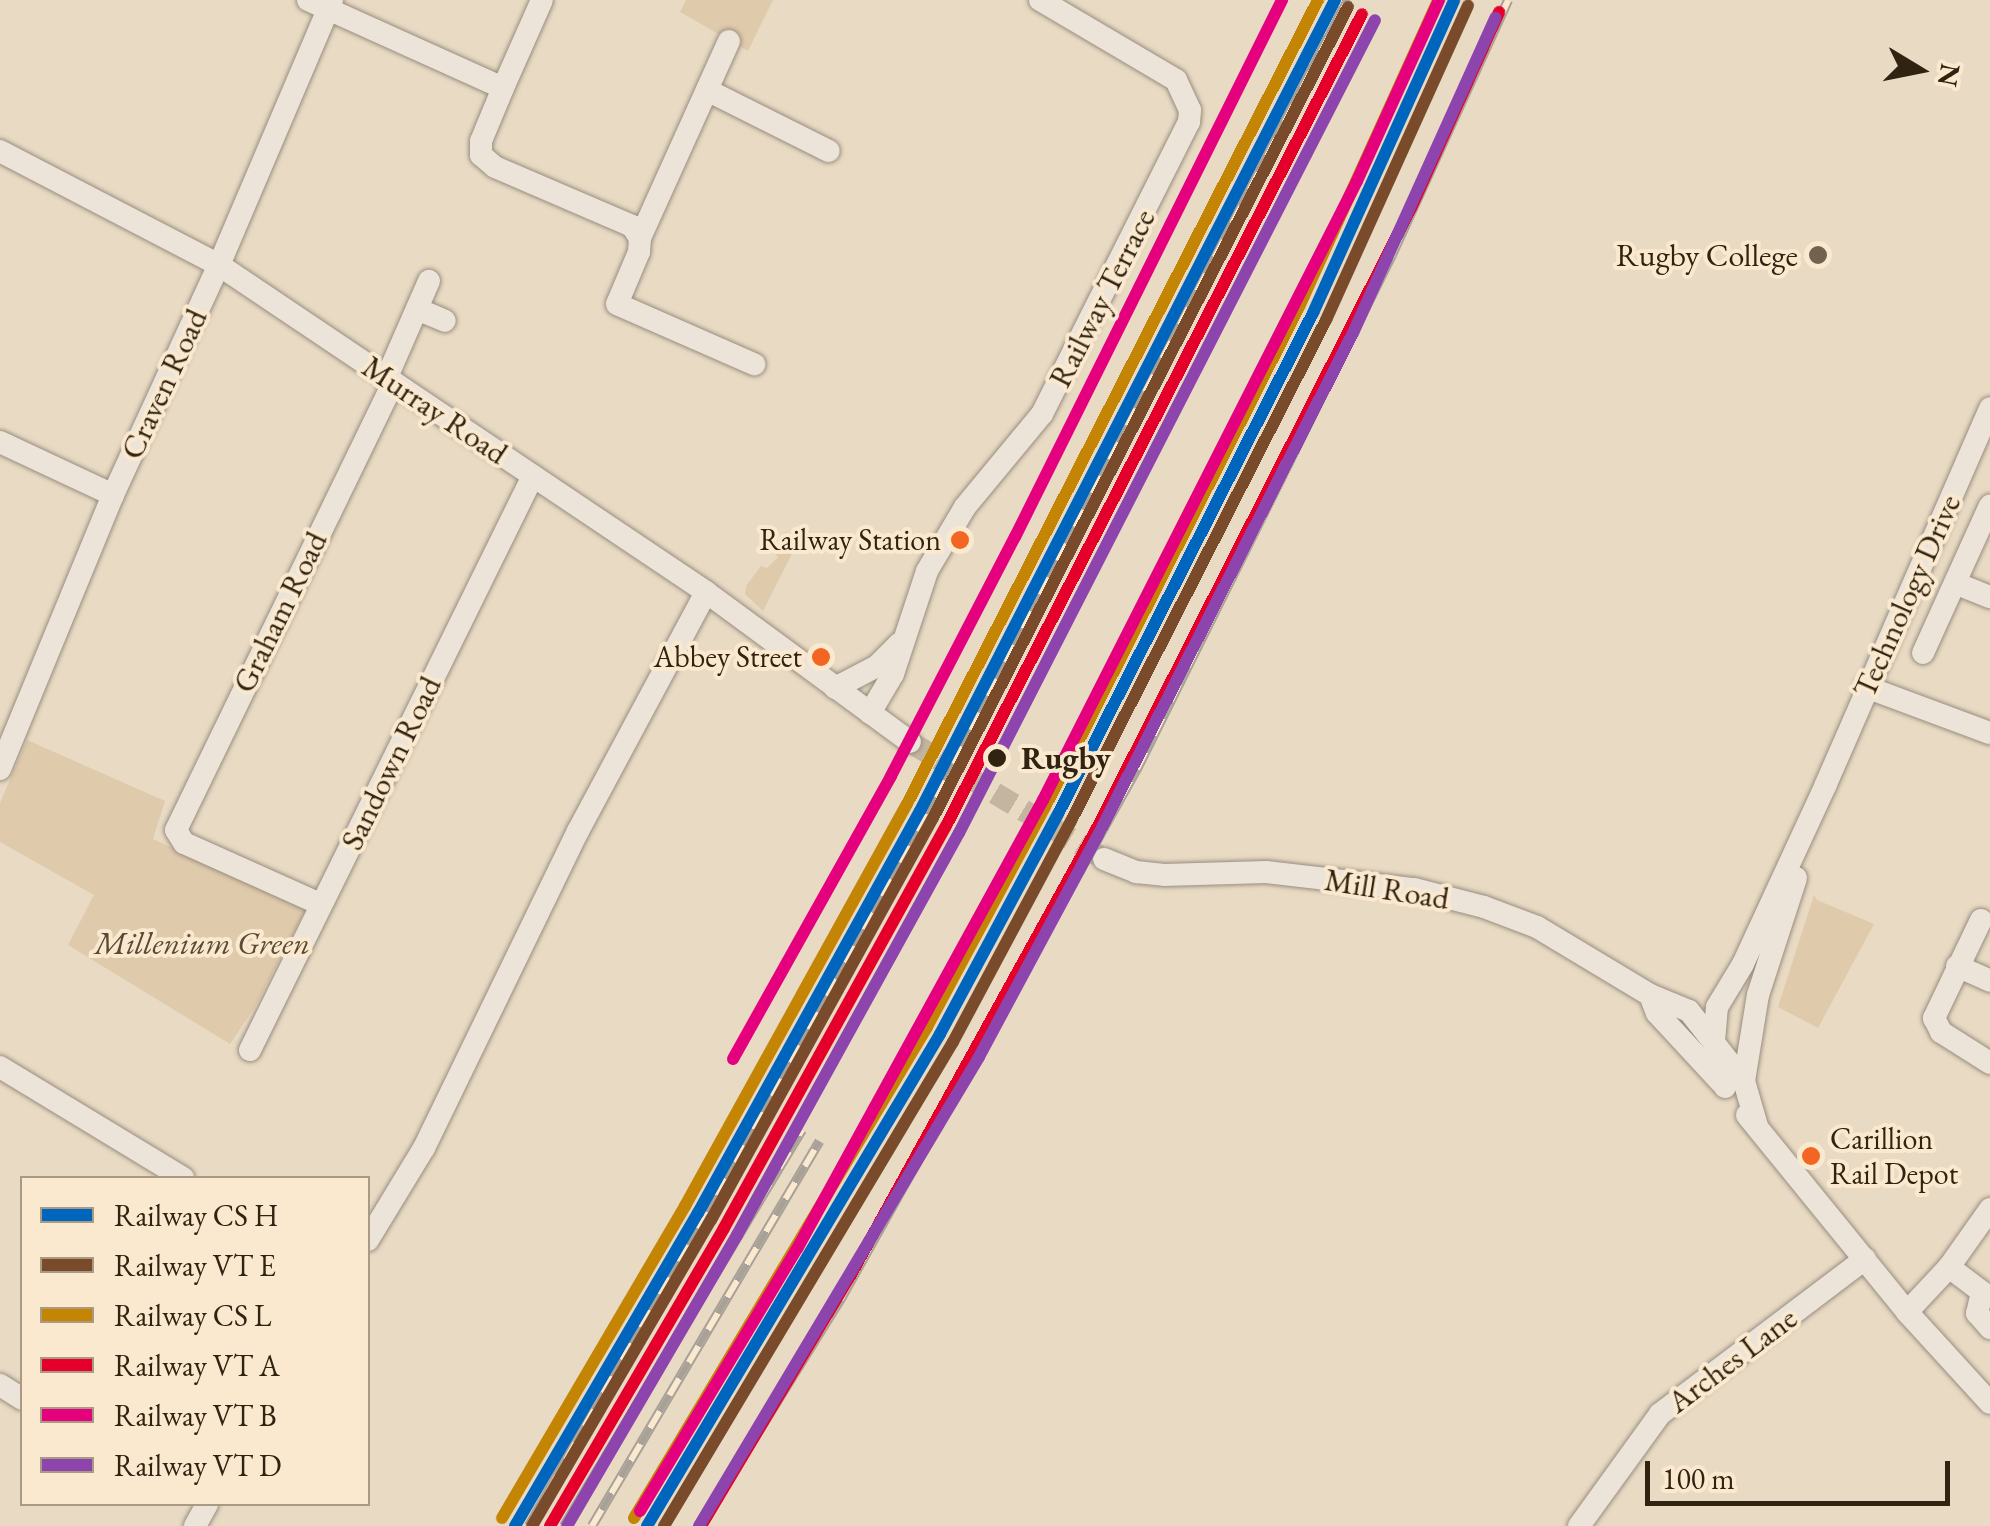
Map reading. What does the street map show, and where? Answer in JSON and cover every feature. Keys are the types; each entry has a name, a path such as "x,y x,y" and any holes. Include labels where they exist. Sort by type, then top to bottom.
{"street":[{"path":"542,0 481,141 481,155 495,166 632,226 640,238"},
{"name":"Railway Terrace","path":"852,700 893,674 924,576 964,507 1042,414 1184,139 1189,122 1190,110 1176,80 1040,0"},
{"path":"322,3 503,88"},
{"name":"Craven Road","path":"0,769 10,719 219,264 322,3"},
{"path":"729,41 640,238 617,304 754,364"},
{"path":"707,90 828,151"},
{"name":"Murray Road","path":"0,152 219,264 706,592 852,700"},
{"path":"391,380 429,281"},
{"path":"417,309 445,321"},
{"name":"Graham Road","path":"320,904 184,842 176,830 391,380"},
{"name":"Technology Drive","path":"1717,1007 1744,964 1990,408"},
{"path":"0,442 113,496"},
{"name":"Sandown Road","path":"250,1050 532,476"},
{"path":"1923,653 1990,504"},
{"path":"1955,584 1990,597"},
{"path":"370,1237 424,1148 578,832 706,592"},
{"path":"902,641 852,700 910,742"},
{"path":"1866,687 1990,733"},
{"name":"Technology Drive","path":"1734,1084 1826,784"},
{"name":"Mill Road","path":"1104,859 1136,872 1164,875 1266,872 1414,889 1484,907 1538,927 1650,995"},
{"path":"1981,920 1934,1018 1941,1032 1990,1063"},
{"path":"1957,966 1990,981"},
{"path":"1703,1045 1761,989"},
{"path":"1650,995 1689,1011 1717,1007 1703,1045"},
{"path":"1650,995 1657,1014 1703,1045"},
{"path":"1689,1011 1703,1045 1734,1084 1756,1126 1908,1312 1990,1402"},
{"path":"0,1066 180,1176"},
{"path":"1908,1312 1949,1267 1990,1209"},
{"name":"Arches Lane","path":"1580,1526 1660,1414 1865,1259"},
{"path":"1949,1267 1982,1292 1977,1313 1990,1328"}],"green space":[{"path":"686,0 773,0 748,51 680,12"},
{"path":"785,532 801,536 763,611 745,594 746,586 761,566 767,568 778,557 773,551"},
{"name":"Millenium Green","path":"27,740 165,801 153,839 306,909 256,1005 230,1044 68,945 94,895 0,842 0,803"},
{"path":"1814,895 1817,900 1874,924 1818,1028 1778,1007"}],"tunnel":[{"path":"910,742 1104,859"}],"railway":[{"path":"529,1526 918,831 1348,0"},
{"path":"700,1526 843,1295 1137,769 1392,255 1508,0"},
{"path":"564,1526 802,1130"},
{"path":"592,1526 820,1141"}],"transit line":[{"path":"733,1059 891,776 1015,537 1282,0"},
{"path":"502,1518 685,1206 907,804 1318,0"},
{"path":"515,1526 698,1213 920,811 1335,0"},
{"path":"634,1518 927,1027 1045,807 1299,307 1438,0"},
{"path":"640,1511 797,1249 1043,800 1357,181 1439,0"},
{"path":"647,1526 940,1034 1058,814 1313,313 1454,0"},
{"path":"664,1526 953,1042 1071,821 1326,320 1468,6"},
{"path":"532,1526 711,1220 933,818 1348,7"},
{"path":"701,1526 849,1278 1097,828 1411,208 1499,12"},
{"path":"550,1526 724,1228 946,826 1362,14"},
{"path":"699,1526 979,1057 1098,835 1353,333 1495,18"},
{"path":"567,1526 737,1235 959,833 1375,20"}],"place":[{"name":"Rugby College","path":"1818,255"},
{"name":"Railway Station","path":"960,540"},
{"name":"Abbey Street","path":"821,657"},
{"name":"Rugby","path":"997,758"},
{"name":"Carillion Rail Depot","path":"1811,1156"}]}
